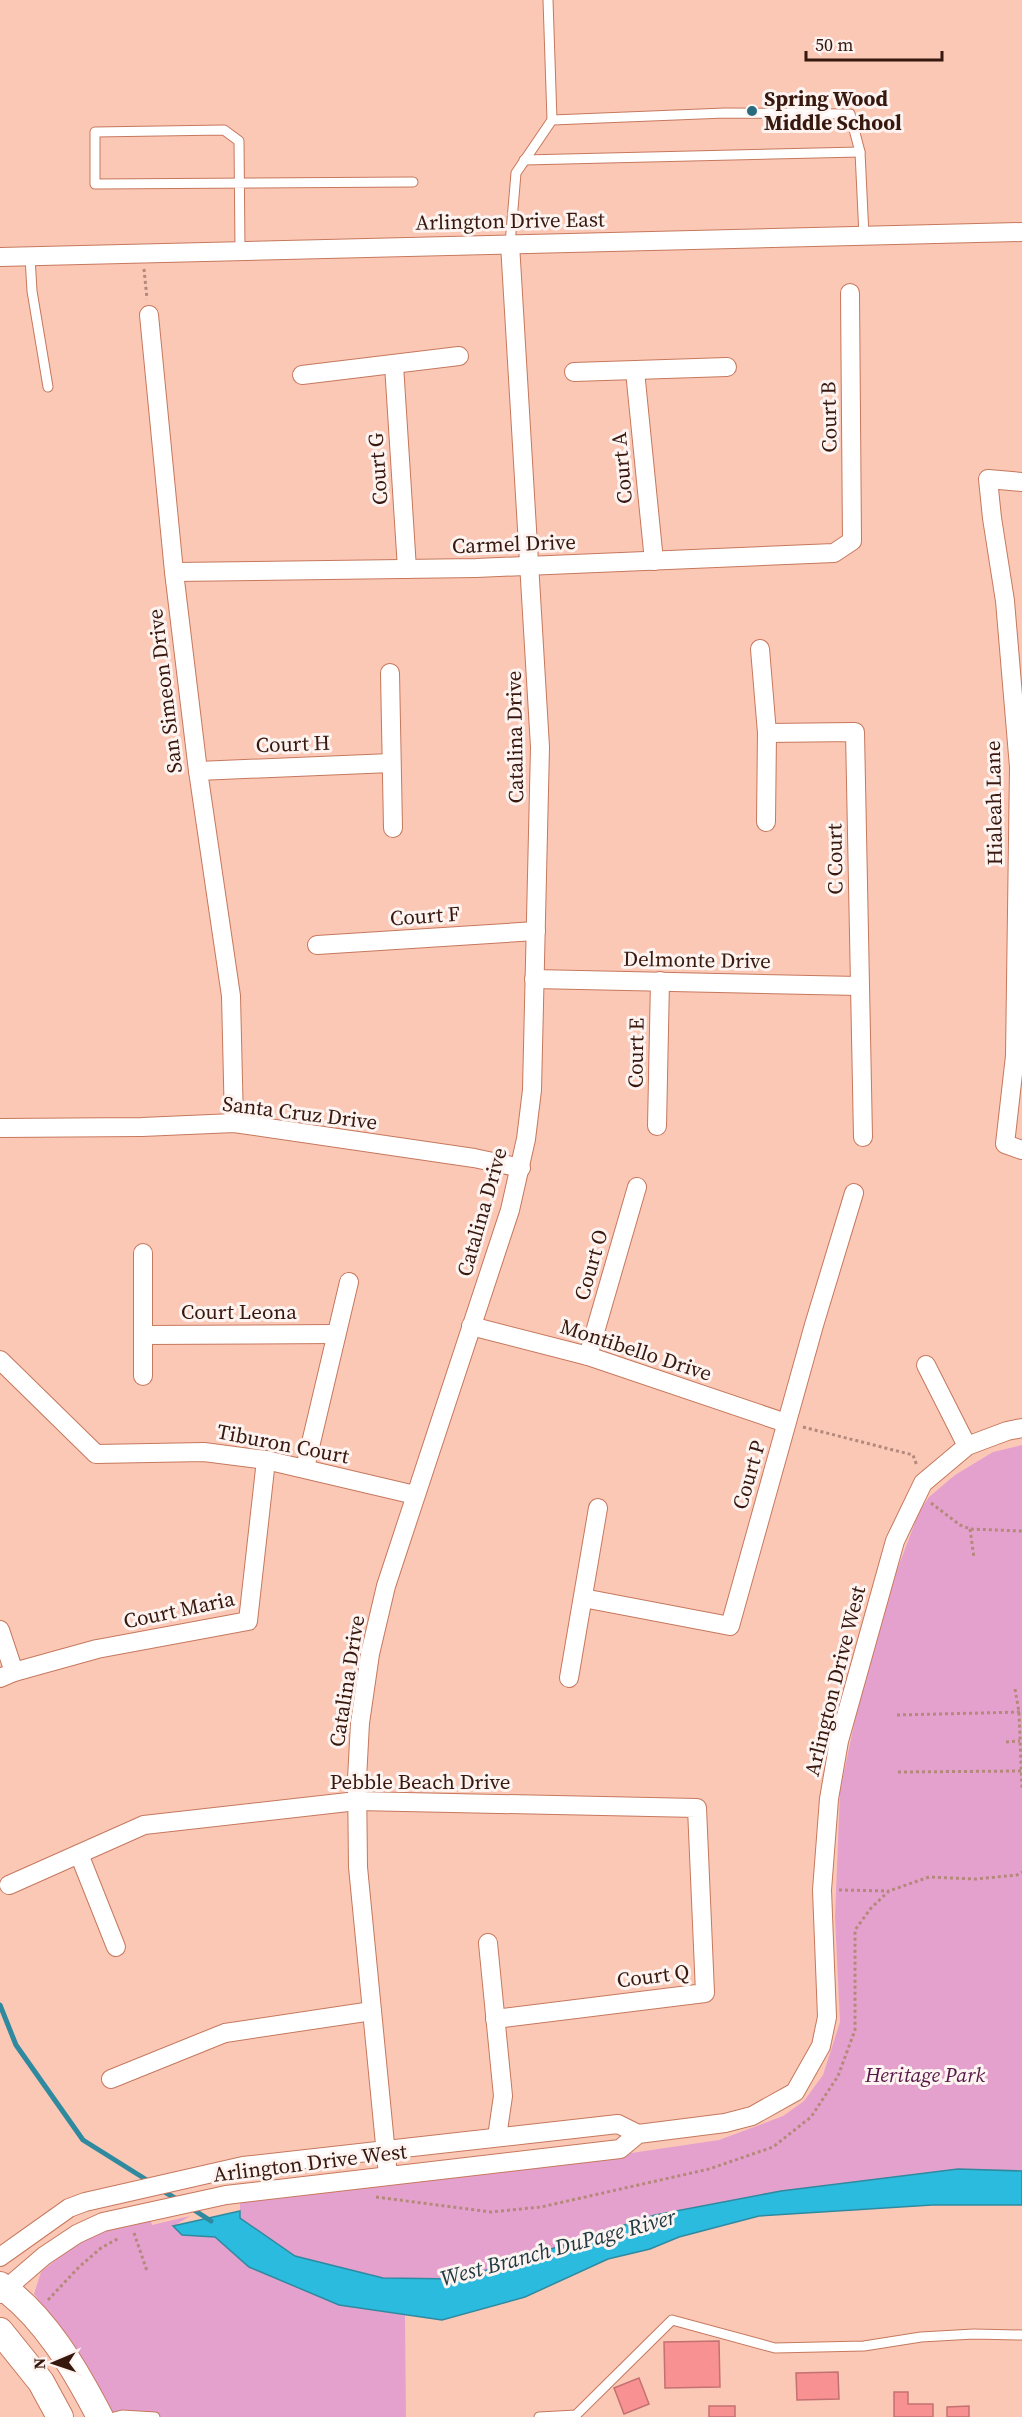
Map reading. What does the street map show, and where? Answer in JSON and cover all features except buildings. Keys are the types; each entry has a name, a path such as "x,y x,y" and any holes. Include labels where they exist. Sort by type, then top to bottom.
{"main road":[{"path":"2,2289 23,2305 63,2353 100,2417"},
{"path":"0,2331 40,2382 60,2417"}],"street":[{"name":"Arlington Drive East","path":"0,257 118,256 240,250 1022,232"},
{"name":"Catalina Drive","path":"388,2175 358,1867 357,1801 360,1724 370,1654 386,1586 510,1210 521,1168 530,1109 540,747 510,244"},
{"name":"Court B","path":"850,293 852,541"},
{"name":"San Simeon Drive","path":"149,315 174,572 198,771 231,996 234,1123"},
{"path":"302,375 459,356"},
{"name":"Court G","path":"394,365 407,569"},
{"path":"574,372 727,367"},
{"name":"Court A","path":"635,371 654,561"},
{"name":"Hialeah Lane","path":"1022,482 988,479 1005,601 1019,767 1015,1056 1005,1144 1022,1150"},
{"name":"Carmel Drive","path":"174,572 531,566 834,553 852,541"},
{"path":"760,649 767,733 766,822"},
{"path":"390,673 393,828"},
{"name":"C Court","path":"767,733 855,732 863,1137"},
{"name":"Court H","path":"198,771 391,763"},
{"name":"Court F","path":"317,945 536,931"},
{"name":"Delmonte Drive","path":"534,979 860,986"},
{"name":"Court E","path":"657,1126 660,981"},
{"name":"Santa Cruz Drive","path":"0,1128 142,1127 234,1123 474,1158 521,1168"},
{"name":"Court O","path":"588,1356 637,1187"},
{"name":"Court P","path":"583,1598 730,1626 786,1423 854,1193"},
{"path":"142,1253 143,1376"},
{"path":"305,1468 349,1282"},
{"name":"Montibello Drive","path":"471,1326 588,1356 786,1423"},
{"name":"Court Leona","path":"143,1335 336,1335"},
{"name":"Tiburon Court","path":"0,1360 96,1454 204,1452 266,1460 415,1495"},
{"path":"926,1365 967,1446"},
{"name":"Arlington Drive West","path":"0,2257 69,2208 116,2194 243,2166 618,2124 638,2134 725,2123 752,2116 795,2092 821,2046 828,2017 822,1890 829,1799 839,1741 895,1540 923,1482 967,1446 1007,1431 1022,1428"},
{"name":"Court Maria","path":"7,1675 97,1649 248,1621 266,1460"},
{"path":"569,1678 598,1508"},
{"path":"0,1630 7,1675"},
{"name":"Pebble Beach Drive","path":"9,1885 144,1825 357,1801 697,1808"},
{"name":"Court Q","path":"495,2019 705,1993 697,1808"},
{"path":"79,1854 116,1947"},
{"path":"488,1942 503,2096 497,2137"},
{"path":"111,2079 225,2033 372,2011"},
{"name":"Arlington Drive West","path":"2,2289 77,2234 103,2222 142,2219 226,2195 620,2150 638,2134"}],"lane":[{"path":"510,244 516,173 552,120 548,0"},
{"path":"552,120 725,113 850,114 860,152 864,236"},
{"path":"240,250 240,184 239,141 224,130 95,132 94,184 240,184 413,182"},
{"path":"524,160 860,152"},
{"path":"30,257 32,291 48,387"},
{"path":"539,2417 576,2415 672,2320 775,2348 864,2346 921,2337 974,2334 1022,2335"},
{"path":"114,2417 122,2415 154,2417"}],"path":[{"path":"143,253 149,315"},
{"path":"786,1423 913,1455 932,1503 960,1525 970,1529 1022,1531"},
{"path":"970,1529 974,1558"},
{"path":"1015,1689 1021,1712 1022,1790"},
{"path":"897,1715 1021,1712"},
{"path":"1006,1742 1020,1741"},
{"path":"898,1772 1021,1771"},
{"path":"822,1890 889,1891 929,1877 976,1879 1017,1875 1022,1872"},
{"path":"367,2196 490,2212 541,2207 709,2169 773,2147 811,2117 838,2076 855,2030 855,1930 871,1908 889,1891"},
{"path":"142,2219 132,2231 147,2271"},
{"path":"44,2295 49,2301 79,2267 101,2248 123,2236"}],"green space":[{"name":"Heritage Park","path":"1022,1445 1022,2171 958,2169 781,2191 655,2215 459,2279 383,2278 295,2256 240,2218 240,2197 497,2173 719,2140 783,2116 804,2101 823,2075 840,2022 835,1917 840,1791 860,1696 897,1570 919,1512 929,1497 955,1475 993,1452"},
{"path":"190,2216 174,2226 182,2234 215,2237 249,2267 339,2305 405,2315 406,2417 109,2417 77,2350 34,2294 41,2272 68,2250 101,2232 150,2218 152,2225"}],"water":[{"path":"958,2169 1022,2171 1022,2205 932,2205 759,2216 679,2237 650,2249 608,2259 525,2297 442,2320 339,2305 249,2267 215,2237 182,2235 173,2226 240,2211 240,2218 295,2256 383,2278 459,2279 655,2215 781,2191"}],"waterway":[{"name":"West Branch DuPage River","path":"0,2005 16,2045 83,2140 150,2182"},
{"name":"West Branch DuPage River","path":"160,2189 178,2200"},
{"name":"West Branch DuPage River","path":"191,2208 211,2221"}],"place":[{"name":"Spring Wood Middle School","path":"752,111"}]}
